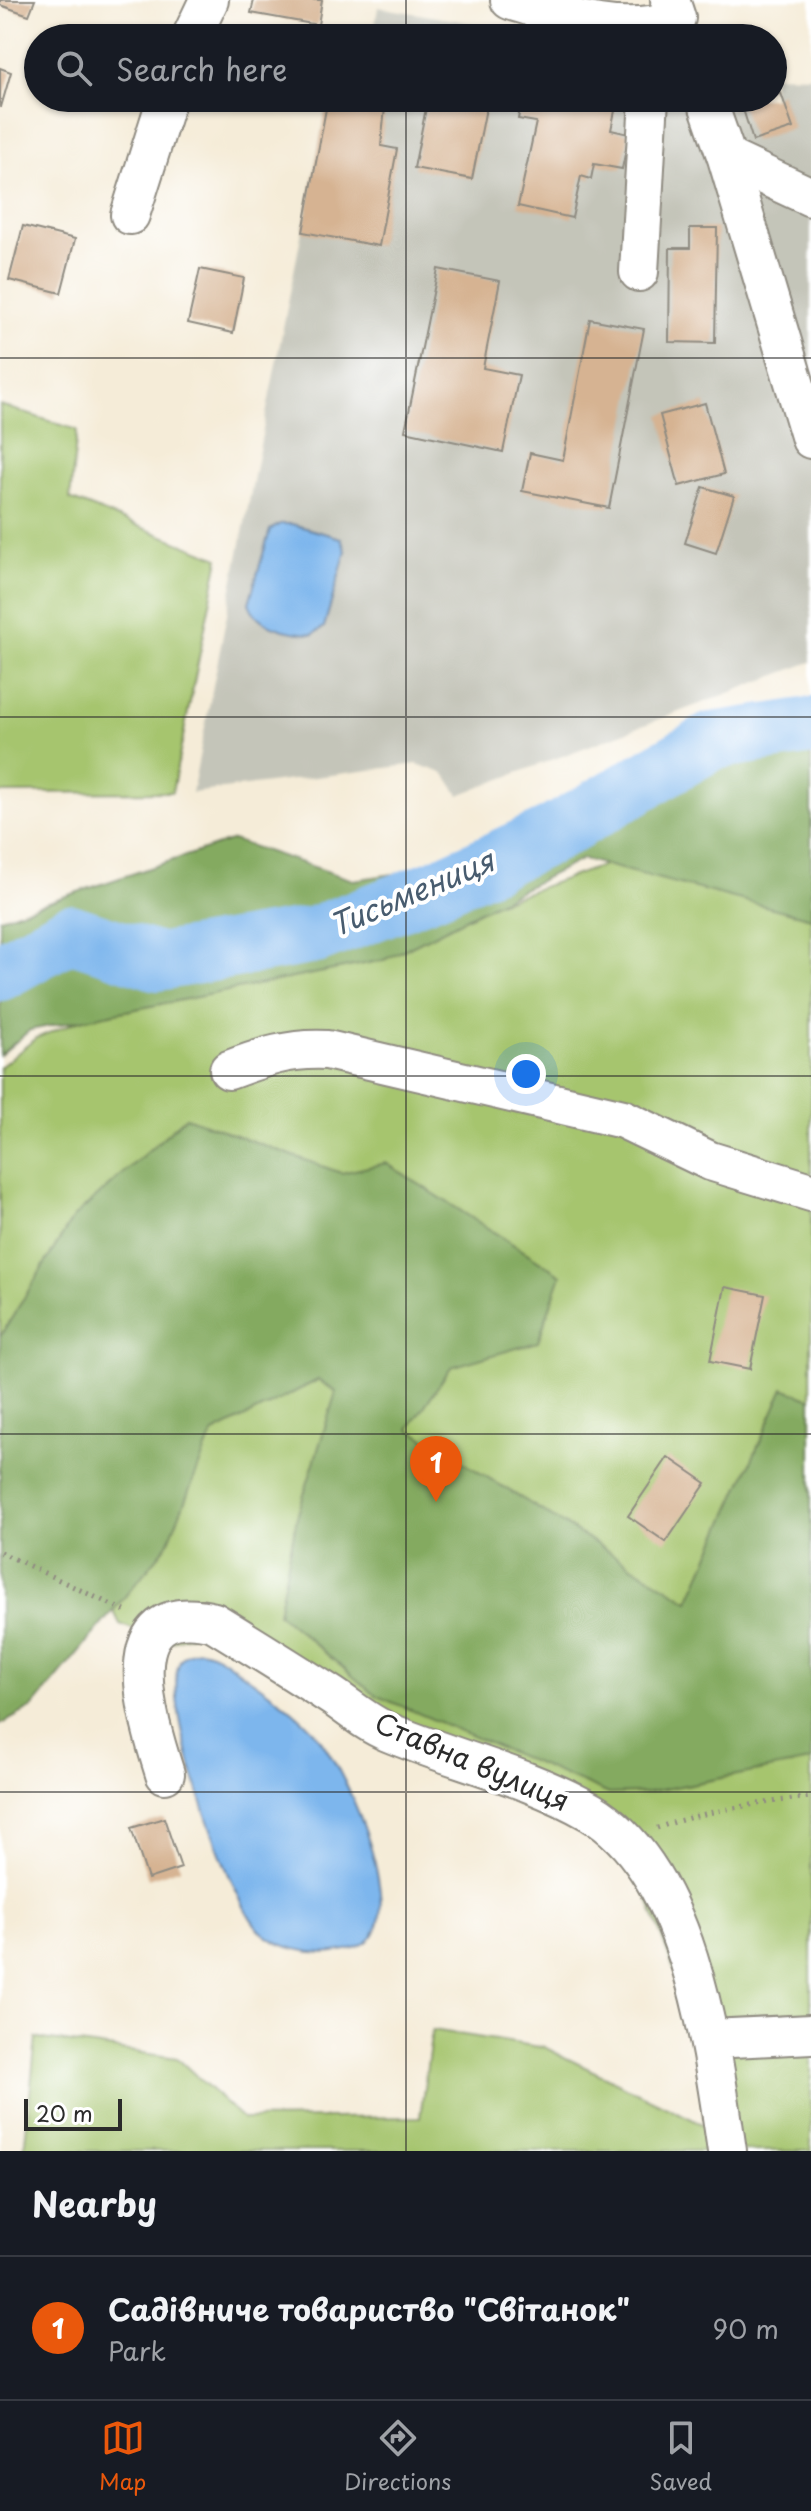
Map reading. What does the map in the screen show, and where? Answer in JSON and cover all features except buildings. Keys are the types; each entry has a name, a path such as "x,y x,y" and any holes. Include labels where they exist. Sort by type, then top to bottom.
{"street":[{"path":"198,24 209,0"},
{"path":"510,0 574,20 667,24"},
{"path":"130,215 163,112"},
{"path":"639,272 648,112"},
{"path":"711,112 811,439"},
{"path":"727,158 811,197"},
{"path":"229,1070 269,1055 299,1049 327,1050 623,1119 710,1161 811,1192"},
{"name":"Ставна вулиця","path":"158,1627 191,1616 214,1622 384,1731 553,1793 593,1813 628,1842 650,1871 673,1912 711,2039 727,2151"},
{"path":"158,1627 146,1650 145,1711 165,1774"},
{"path":"711,2039 811,2034"}],"path":[{"path":"0,1552 158,1627"},
{"path":"628,1842 685,1818 759,1803 811,1797"}],"shaded area":[{"path":"378,7 477,24 375,24"},
{"path":"787,75 811,76 811,662 459,795 445,774 417,764 192,793 325,112 787,112"}],"green space":[{"path":"0,405 77,430 70,499 219,558 172,792 0,793"},
{"path":"811,739 811,918 582,859 384,960 30,1030 0,1055 0,918 233,840 353,880 557,850 718,758"},
{"path":"811,815 811,2151 24,2151 36,2038 177,2058 243,2119 420,2117 432,2030 546,2048 704,2125 698,2035 641,1881 582,1823 205,1631 165,1643 120,1624 0,1380 0,1067 36,1038 98,1013 324,964 712,827"},
{"path":"186,1117 341,1173 386,1163 561,1275 538,1342 451,1367 409,1429 689,1601 784,1388 811,1399 811,1761 644,1793 609,1794 375,1695 278,1613 297,1517 336,1392 318,1380 212,1434 167,1546 33,1707 0,1725 0,1337 73,1218"}],"water":[{"path":"280,524 292,524 341,538 346,551 324,627 313,634 284,630 266,623 249,603 270,530"},
{"path":"198,1650 223,1659 296,1714 324,1744 338,1768 364,1829 380,1891 380,1917 373,1936 363,1945 330,1952 285,1946 265,1935 244,1907 200,1798 180,1718 176,1686 179,1663 184,1656"}],"waterway":[{"name":"Тисьмениця","path":"0,972 70,933 158,962 315,935 436,888 553,834 712,741 811,726"}],"place":[{"name":"Садівниче товариство \"Світанок\"","path":"436,1502"}]}
